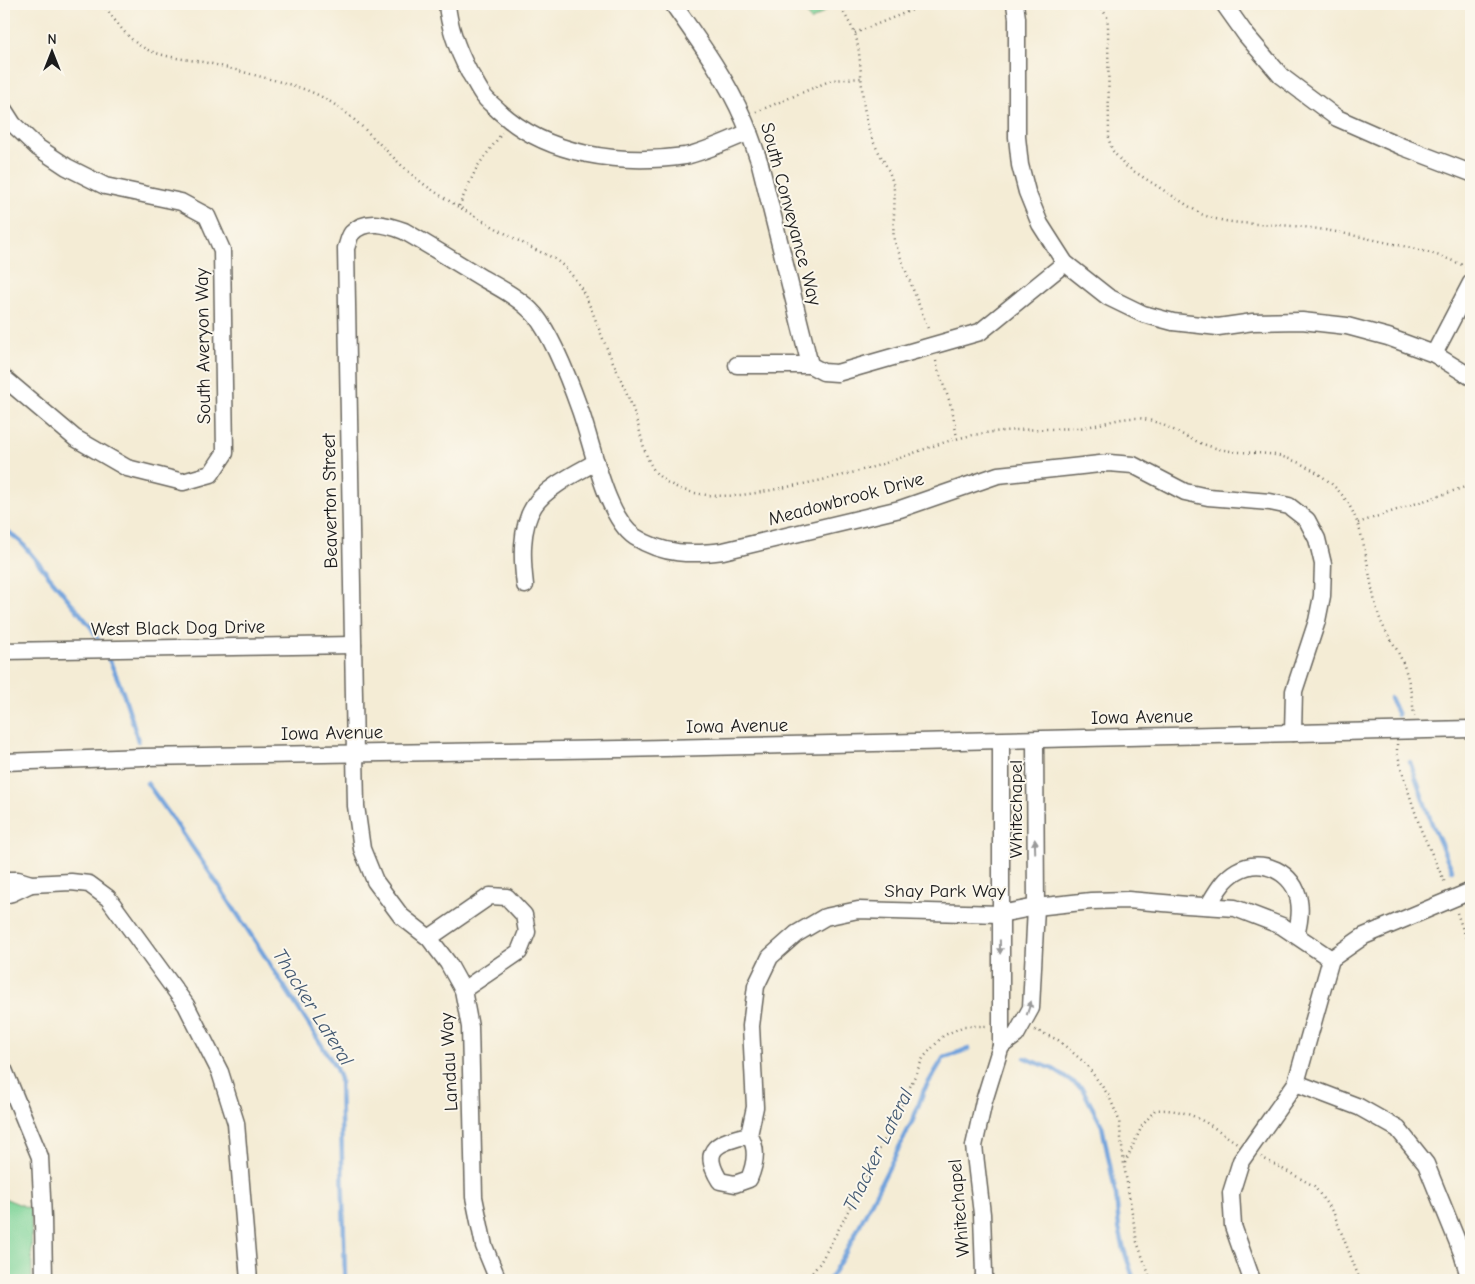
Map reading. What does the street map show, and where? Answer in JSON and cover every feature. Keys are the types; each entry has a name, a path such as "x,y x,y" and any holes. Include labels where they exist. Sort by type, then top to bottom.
{"street":[{"path":"447,4 448,15 459,54 483,96 510,121 529,134 552,145 588,154 626,158 659,158 688,155 746,125"},
{"name":"South Conveyance Way","path":"673,4 711,59 746,125 760,164 810,365"},
{"path":"1015,4 1018,18 1018,137 1020,165 1027,192 1040,224 1065,263 1108,297 1143,314 1174,322 1218,327 1253,322 1302,321 1347,326 1388,337 1434,354 1471,377"},
{"path":"1224,4 1246,35 1281,76 1337,118 1403,147 1471,173"},
{"name":"South Averyon Way","path":"4,110 13,124 37,148 67,167 105,186 181,202 207,216 222,250 225,453 211,474 183,482 127,468 75,438 4,378"},
{"name":"Meadowbrook Drive","path":"346,248 352,233 362,227 375,223 387,225 404,231 509,294 533,313 548,333 580,410 596,462 620,522 634,536 653,547 674,553 700,554 723,551 872,516 900,509 998,475 1109,463 1133,465 1185,492 1208,498 1270,502 1290,506 1307,520 1317,539 1322,564 1322,596 1317,621 1294,691 1293,733"},
{"name":"Beaverton Street","path":"346,248 354,753"},
{"path":"737,365 810,365 823,372 837,373 980,332 1065,263"},
{"path":"1434,354 1471,284"},
{"path":"525,585 522,563 526,526 534,505 554,486 596,462"},
{"name":"West Black Dog Drive","path":"4,651 353,645"},
{"name":"Iowa Avenue","path":"4,762 143,757 1001,741 1471,729"},
{"name":"Whitechapel","path":"1001,1046 1016,1035 1032,1008 1036,907 1035,740"},
{"name":"Whitechapel","path":"983,1280 982,1214 974,1146 984,1101 1001,1046 1001,741"},
{"name":"Landau Way","path":"354,753 356,806 362,849 375,881 401,916 429,938 448,963 463,990 470,1027 474,1197 484,1246 498,1280"},
{"path":"1208,906 1220,887 1238,870 1250,866 1270,867 1287,877 1298,895 1300,912 1296,935"},
{"path":"4,880 18,880 31,884 71,882 89,884 108,898 186,1006 220,1072 236,1123 248,1280"},
{"path":"4,895 31,884"},
{"path":"1252,1280 1233,1226 1231,1193 1242,1161 1296,1082 1331,959 1364,936 1471,890"},
{"path":"429,938 490,896 507,897 524,915 527,932 520,952 463,990"},
{"name":"Shay Park Way","path":"748,1135 755,1106 751,1026 756,986 770,957 796,934 825,917 858,910 1000,914 1036,907 1091,901 1128,900 1235,908 1282,926 1331,959"},
{"path":"4,1070 40,1157 44,1280"},
{"path":"1296,1082 1359,1108 1398,1129 1426,1164 1462,1253 1470,1280"}],"path":[{"path":"839,4 854,33 860,57 870,134 890,172 894,189 894,240 928,326 938,370 955,420 957,438"},
{"path":"854,33 927,4"},
{"path":"1099,4 1107,17 1108,24 1109,140 1112,150 1124,165 1201,214 1213,219 1230,223 1325,230 1416,248 1439,255 1471,270"},
{"path":"746,125 832,80 862,78"},
{"path":"459,206 477,167 510,121"},
{"path":"1358,523 1471,484"},
{"path":"1397,731 1397,752 1421,830 1445,881 1471,952"}],"green space":[{"path":"801,4 835,4 811,21"},
{"path":"4,1198 31,1209 32,1280 4,1280"}],"waterway":[{"name":"Thacker Lateral","path":"4,528 21,542 91,627 101,645"},
{"name":"Thacker Lateral","path":"106,654 125,697 138,741"},
{"path":"1390,698 1398,715"},
{"path":"1410,762 1432,824 1452,870"},
{"name":"Thacker Lateral","path":"147,783 220,888 335,1066 340,1079 345,1280"},
{"path":"1470,918 1471,922"},
{"name":"Thacker Lateral","path":"829,1280 847,1250 913,1120 924,1090 944,1057 969,1049"},
{"name":"Thacker Lateral","path":"1025,1058 1053,1069 1082,1088 1102,1126 1116,1195 1119,1228 1134,1280"}]}
